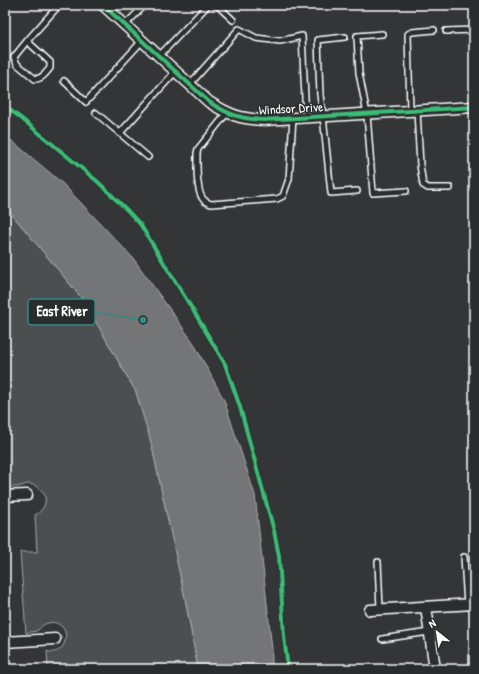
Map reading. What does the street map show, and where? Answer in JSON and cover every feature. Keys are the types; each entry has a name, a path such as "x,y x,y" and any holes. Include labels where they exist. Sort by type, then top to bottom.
{"street":[{"name":"Windsor Drive","path":"103,5 209,102 235,116 264,120 474,108"},
{"path":"5,496 27,494"},
{"path":"375,610 471,604"},
{"path":"426,607 435,669"},
{"path":"5,642 55,639"}],"lane":[{"path":"27,41 50,62 50,68 42,77 35,80 17,64 14,57 27,41 59,5"},
{"path":"125,25 145,5"},
{"path":"159,56 208,5"},
{"path":"217,5 233,20"},
{"path":"190,84 239,29 256,38 280,41 302,36 306,118"},
{"path":"434,30 412,32 408,34 414,111 423,185 428,188 450,188"},
{"path":"446,31 474,30"},
{"path":"382,34 357,36 358,72 366,114 373,193 406,191"},
{"path":"345,38 318,40 320,95 330,193 357,191"},
{"path":"64,81 86,102 142,41"},
{"path":"120,133 176,71"},
{"path":"227,112 196,153 199,191 203,199 211,204 277,199 283,196 289,179 293,118"},
{"path":"96,113 148,157"},
{"path":"464,557 471,604"},
{"path":"375,610 378,562"},
{"path":"382,639 430,632"}],"shaded area":[{"path":"5,135 62,183 133,258 193,342 224,400 255,495 272,649 272,669 198,669 185,598 151,442 136,392 84,301 5,206"},
{"path":"5,206 84,301 136,392 151,442 185,598 198,669 48,669 47,651 58,651 62,647 66,637 63,627 56,623 50,623 43,625 36,631 26,633 20,552 37,552 35,515 43,507 45,498 42,491 32,484 18,487 5,487"}],"cycle path":[{"path":"103,5 209,102 229,113 249,119 264,120 474,107"},
{"path":"5,106 97,181 140,224 225,364 240,407 274,531 279,556 284,636 288,669"}],"place":[{"name":"East River","path":"143,320"}]}
